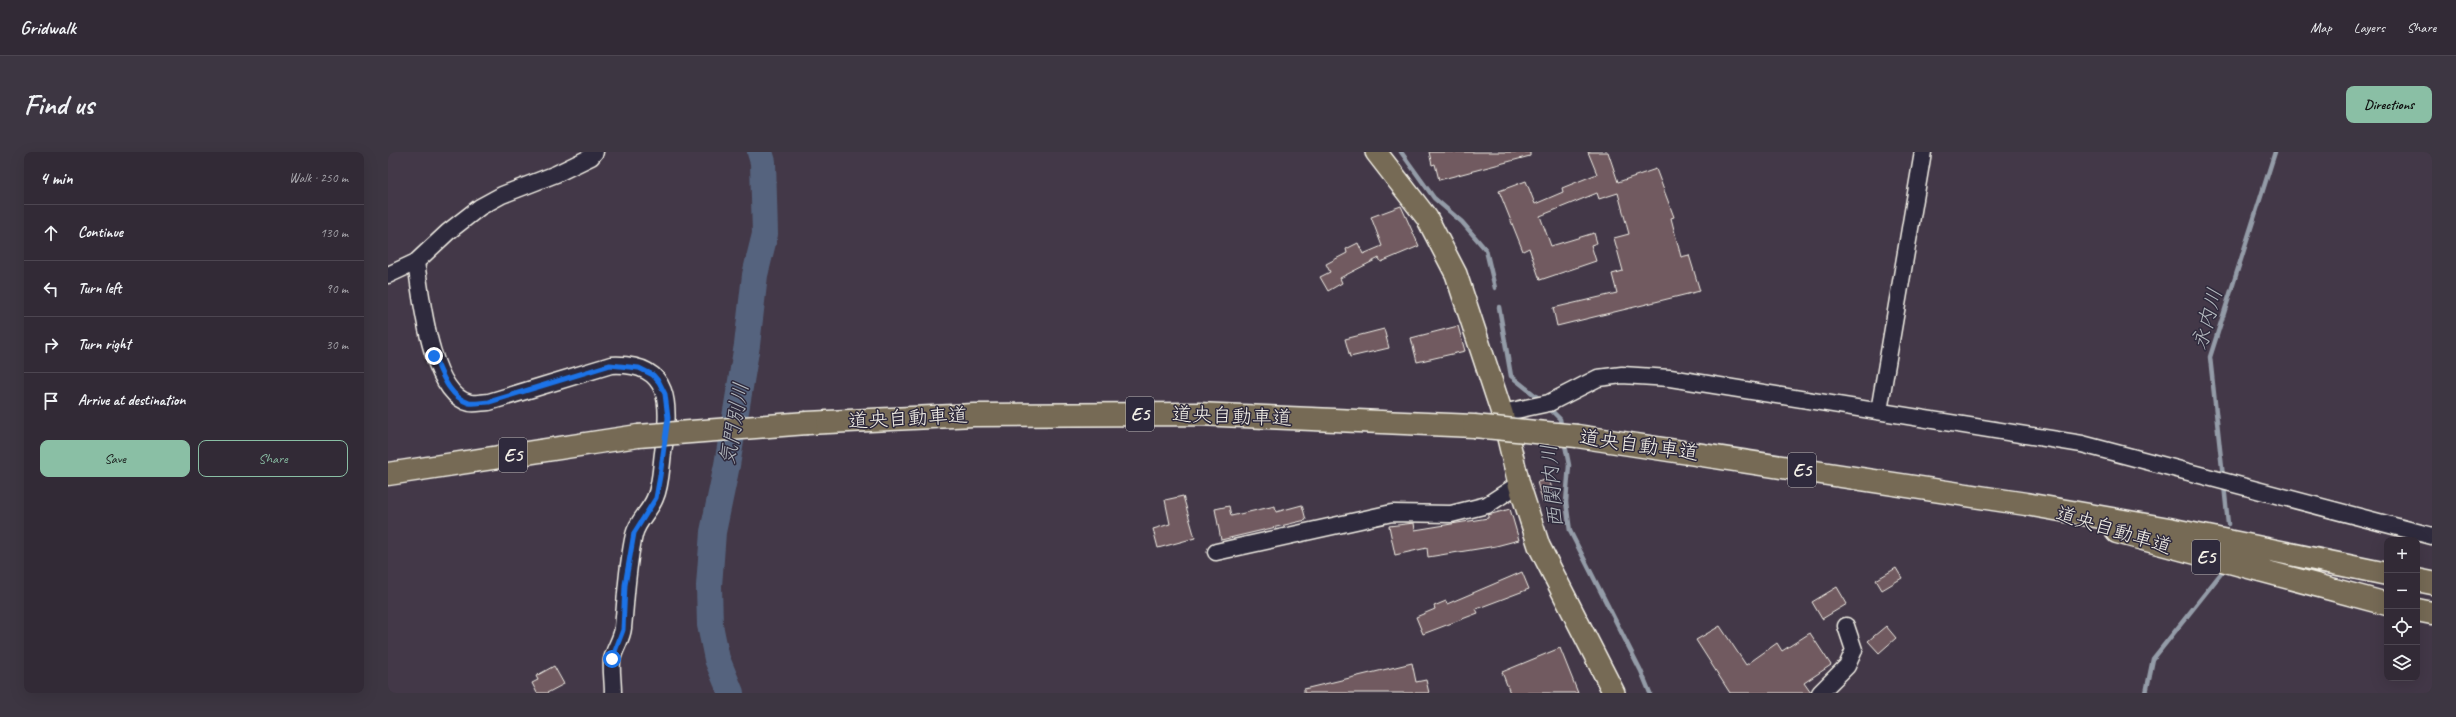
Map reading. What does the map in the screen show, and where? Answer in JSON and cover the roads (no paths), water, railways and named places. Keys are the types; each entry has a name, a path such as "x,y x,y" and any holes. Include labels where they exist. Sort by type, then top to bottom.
{"highway":[{"name":"道央自動車道","path":"388,474 638,436 807,423 974,415 1198,414 1474,426 1577,436 2026,504 2169,529 2384,573"},
{"name":"道央自動車道","path":"2026,504 2167,547 2384,603"},
{"path":"2420,581 2432,583"},
{"path":"2420,611 2432,613"}],"main road":[{"path":"1376,152 1427,218 1456,274 1502,413 1519,484 1539,546 1614,693"}],"street":[{"path":"388,275 416,262 448,232 480,207 502,195 556,174 591,157 595,152"},
{"path":"1879,411 1923,152"},
{"path":"416,262 422,307 434,356 446,383 455,394 470,403 489,402 610,365 639,368 653,375 665,394 668,418 660,476 656,498 634,533 625,585 623,630 612,659 613,693"},
{"path":"1502,413 1542,405 1598,378 1622,375 1670,378 2082,444 2432,536"},
{"path":"1216,552 1392,513 1451,514 1487,505 1519,484"},
{"path":"1820,693 1847,666 1854,650 1846,626"}],"waterway":[{"name":"気門別川","path":"731,693 717,659 710,625 709,586 713,532 727,465 747,345 755,275 765,234 763,162 760,152"},
{"name":"西関内川","path":"1401,152 1434,198 1462,222 1486,250 1495,288"},
{"name":"永内川","path":"2223,477 2210,357 2275,152"},
{"name":"西関内川","path":"1499,307 1511,376 1542,401"},
{"name":"西関内川","path":"1548,407 1560,419 1562,429"},
{"name":"西関内川","path":"1564,440 1569,465 1566,502 1570,531 1641,671 1650,693"},
{"name":"永内川","path":"2224,485 2228,524"},
{"name":"永内川","path":"2146,693 2153,659 2223,571"}]}
